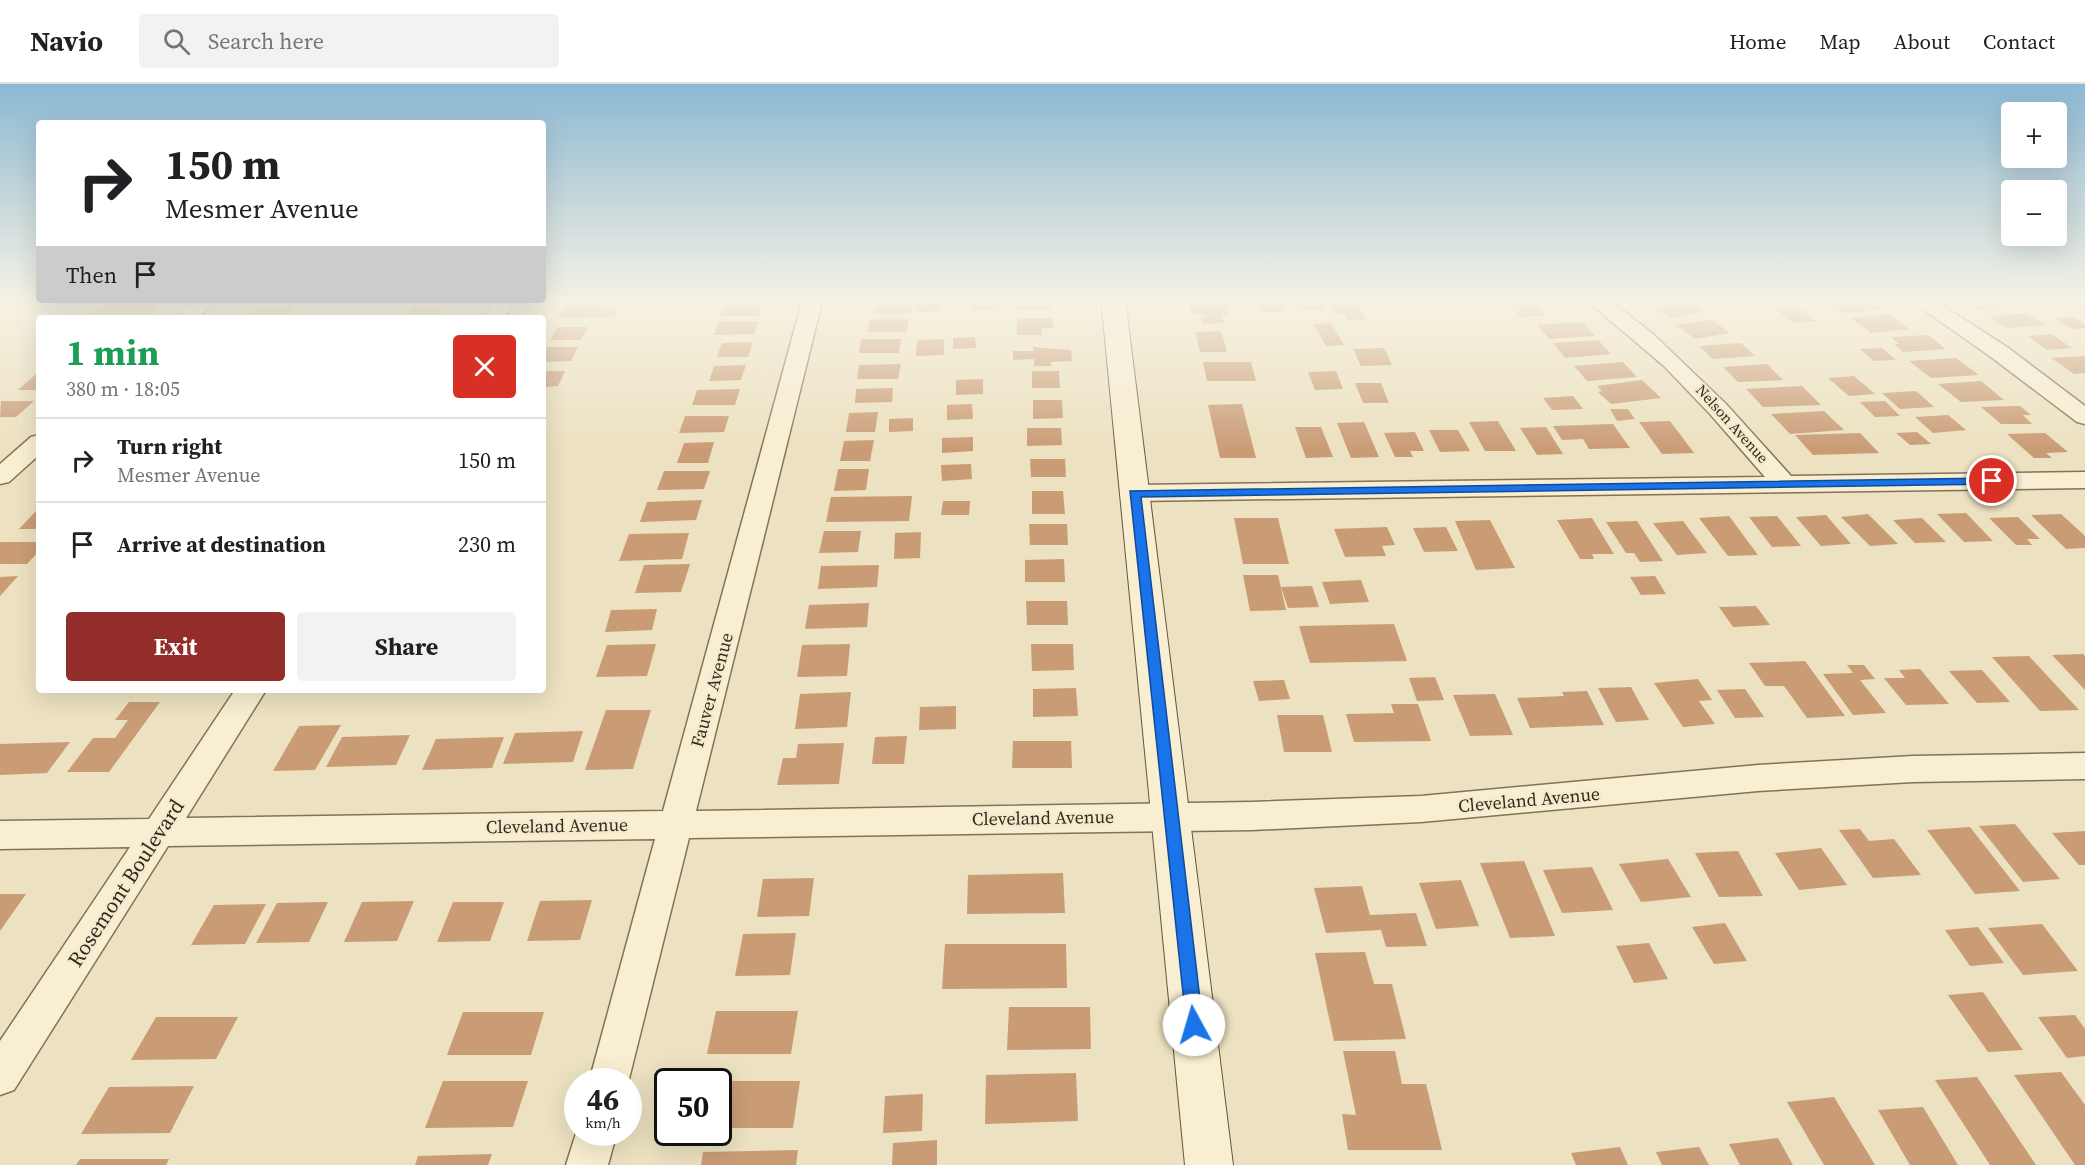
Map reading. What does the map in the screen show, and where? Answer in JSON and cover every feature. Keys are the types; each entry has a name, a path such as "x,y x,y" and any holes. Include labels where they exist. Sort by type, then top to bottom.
{"main road":[{"path":"1118,348 1209,1165"}],"street":[{"name":"Fauver Avenue","path":"613,1068 800,348"},
{"name":"Nelson Avenue","path":"1657,348 1733,423 1784,484"},
{"path":"1994,348 2085,417"},
{"path":"0,477 36,445"},
{"path":"1134,493 2085,480"},
{"name":"Rosemont Boulevard","path":"0,1076 249,693"},
{"name":"Cleveland Avenue","path":"0,835 1252,816 1421,809 1758,778 1913,769 2085,766"},
{"path":"587,1165 592,1146"}],"building":[{"path":"547,348 577,348 571,361 546,362"},
{"path":"720,348 751,348 748,357 717,357"},
{"path":"860,348 900,348 899,353 859,353"},
{"path":"916,348 944,348 944,355 916,356"},
{"path":"1033,348 1071,350 1072,361 1051,362 1051,366 1034,366 1034,359 1013,360 1013,351 1034,351"},
{"path":"1199,348 1226,348 1227,352 1200,352"},
{"path":"1384,348 1392,365 1361,366 1353,349"},
{"path":"1557,348 1606,348 1611,354 1565,358"},
{"path":"1702,348 1747,348 1755,356 1713,359"},
{"path":"1883,348 1896,360 1874,361 1860,349"},
{"path":"1899,348 1946,349 1903,352"},
{"path":"2085,356 2085,373 2074,374 2051,358"},
{"path":"1956,358 1979,375 1931,378 1909,361"},
{"path":"1203,362 1251,362 1256,381 1207,381"},
{"path":"1623,362 1637,377 1587,381 1574,366"},
{"path":"901,364 898,379 857,379 859,365"},
{"path":"1767,364 1783,380 1738,382 1723,367"},
{"path":"746,365 741,380 709,381 714,366"},
{"path":"546,371 565,371 558,386 546,387"},
{"path":"1032,371 1059,371 1060,388 1032,388"},
{"path":"1336,371 1343,389 1315,390 1308,372"},
{"path":"36,374 36,390 18,390"},
{"path":"1854,376 1875,394 1849,396 1828,378"},
{"path":"983,379 983,394 956,395 956,380"},
{"path":"1642,380 1661,398 1611,404 1598,392 1602,391 1597,386"},
{"path":"1981,381 2004,400 1961,402 1938,384"},
{"path":"1355,383 1381,383 1389,403 1363,403"},
{"path":"1802,386 1821,405 1763,407 1746,389"},
{"path":"893,388 892,402 855,403 856,389"},
{"path":"740,389 735,405 692,405 697,390"},
{"path":"1916,391 1934,407 1900,409 1882,393"},
{"path":"1573,396 1583,409 1552,410 1543,398"},
{"path":"1033,400 1062,400 1063,418 1033,419"},
{"path":"1,401 34,401 16,417 0,417"},
{"path":"1885,401 1900,416 1875,417 1860,402"},
{"path":"972,404 973,419 947,420 947,405"},
{"path":"1242,404 1256,458 1220,458 1208,405"},
{"path":"2020,406 2031,415 2023,415 2032,424 2001,424 1981,407"},
{"path":"1610,409 1628,409 1635,419 1617,421"},
{"path":"1824,411 1844,430 1790,434 1771,414"},
{"path":"878,412 875,432 846,432 849,413"},
{"path":"1948,415 1966,430 1933,433 1915,417"},
{"path":"685,416 729,416 724,432 679,433"},
{"path":"913,418 913,431 889,432 889,419"},
{"path":"1498,421 1516,451 1485,451 1469,422"},
{"path":"1670,421 1694,453 1662,454 1639,422"},
{"path":"1364,422 1379,457 1351,458 1337,423"},
{"path":"1613,424 1630,448 1589,449 1583,439 1562,440 1553,426"},
{"path":"1295,427 1321,427 1333,457 1306,458"},
{"path":"1546,427 1563,454 1537,455 1520,428"},
{"path":"1027,428 1061,428 1062,445 1027,446"},
{"path":"1429,430 1458,430 1470,451 1440,452"},
{"path":"1415,432 1424,451 1410,451 1413,457 1395,457 1384,433"},
{"path":"1917,432 1931,444 1910,445 1896,433"},
{"path":"1860,433 1879,453 1813,455 1795,435"},
{"path":"2045,433 2068,452 2046,453 2052,458 2034,458 2007,434"},
{"path":"973,437 973,451 942,453 942,438"},
{"path":"874,440 870,461 840,461 844,441"},
{"path":"714,442 708,463 677,463 684,443"},
{"path":"1030,459 1065,459 1066,477 1031,477"},
{"path":"971,464 972,479 942,481 941,465"},
{"path":"838,469 869,469 866,490 834,491"},
{"path":"664,471 710,471 704,489 657,490"},
{"path":"1032,491 1063,491 1065,514 1032,514"},
{"path":"912,496 909,521 826,522 831,497"},
{"path":"702,500 696,520 640,522 647,502"},
{"path":"943,501 970,501 969,515 941,515"},
{"path":"36,511 36,529 19,529"},
{"path":"1966,513 1993,541 1964,542 1937,514"},
{"path":"1868,514 1898,544 1870,546 1841,517"},
{"path":"2061,514 2085,536 2085,548 2066,549 2031,515"},
{"path":"1826,515 1851,544 1821,546 1796,517"},
{"path":"1729,516 1758,555 1728,556 1699,518"},
{"path":"1777,516 1801,546 1772,547 1749,517"},
{"path":"2018,517 2040,539 2027,539 2032,545 2016,545 1989,518"},
{"path":"1234,518 1278,518 1289,564 1243,564"},
{"path":"1592,518 1614,554 1592,554 1594,559 1580,559 1557,520"},
{"path":"1922,518 1946,542 1915,543 1893,520"},
{"path":"1490,520 1515,568 1476,570 1455,521"},
{"path":"1637,521 1663,561 1640,562 1634,553 1626,553 1606,522"},
{"path":"1683,521 1707,553 1677,555 1653,523"},
{"path":"1029,524 1067,524 1068,545 1030,545"},
{"path":"1387,527 1395,545 1382,546 1386,556 1345,557 1334,529"},
{"path":"1446,527 1458,551 1424,552 1413,528"},
{"path":"824,531 861,531 858,552 819,553"},
{"path":"921,532 920,558 894,559 895,533"},
{"path":"689,533 682,559 619,561 629,534"},
{"path":"0,542 36,542 36,554 27,564 0,564"},
{"path":"1064,559 1065,582 1025,582 1025,560"},
{"path":"690,564 681,592 635,593 644,565"},
{"path":"879,565 877,587 818,589 821,566"},
{"path":"1243,575 1278,575 1286,610 1250,611"},
{"path":"18,576 0,596 0,577"},
{"path":"1655,576 1666,594 1641,595 1630,577"},
{"path":"1361,580 1369,602 1330,604 1322,582"},
{"path":"1312,586 1319,607 1288,608 1281,587"},
{"path":"1026,601 1067,601 1068,625 1027,625"},
{"path":"869,603 867,627 805,629 809,605"},
{"path":"1756,606 1770,625 1733,627 1719,607"},
{"path":"657,609 652,630 605,632 611,610"},
{"path":"1394,624 1407,661 1310,663 1299,626"},
{"path":"656,644 647,676 596,677 607,645"},
{"path":"850,644 847,676 797,677 802,645"},
{"path":"1031,644 1073,644 1074,670 1032,671"},
{"path":"2083,654 2085,656 2085,690 2052,655"},
{"path":"2029,656 2079,710 2040,711 1992,657"},
{"path":"1805,661 1845,716 1807,718 1784,686 1765,686 1749,663"},
{"path":"1847,665 1864,665 1875,679 1860,680 1886,713 1853,715 1823,674 1853,673"},
{"path":"1920,669 1949,704 1906,705 1884,678 1905,678 1899,670"},
{"path":"1982,670 2010,702 1977,703 1949,671"},
{"path":"1435,677 1444,700 1417,701 1409,678"},
{"path":"1698,679 1712,700 1699,701 1715,724 1683,727 1654,683"},
{"path":"1284,680 1290,699 1259,701 1253,681"},
{"path":"1631,687 1649,720 1616,722 1598,688"},
{"path":"1076,688 1078,716 1033,717 1033,689"},
{"path":"1745,689 1764,717 1735,718 1717,690"},
{"path":"1587,691 1604,725 1530,728 1517,698 1564,696 1562,692"},
{"path":"851,692 847,727 795,729 800,694"},
{"path":"1495,694 1513,735 1470,736 1453,695"},
{"path":"129,702 160,702 109,772 67,772 93,738 115,738 128,720 115,720"},
{"path":"1391,704 1418,704 1431,741 1354,742 1346,714 1394,713"},
{"path":"956,706 956,729 919,730 920,707"},
{"path":"606,710 651,710 633,769 585,770"},
{"path":"1277,715 1323,715 1332,752 1284,752"},
{"path":"341,725 315,770 273,771 299,726"},
{"path":"583,731 573,762 503,764 515,733"},
{"path":"410,735 396,765 326,767 342,737"},
{"path":"907,736 904,764 872,764 875,737"},
{"path":"504,737 492,768 422,770 436,739"},
{"path":"1013,741 1071,741 1072,768 1012,768"},
{"path":"70,742 47,773 0,775 0,744"},
{"path":"844,743 839,784 777,785 783,758 796,758 798,744"},
{"path":"2015,824 2060,879 2023,882 1979,826"},
{"path":"1970,827 2020,891 1975,894 1927,830"},
{"path":"1860,829 1869,841 1894,839 1921,875 1873,878 1839,830"},
{"path":"2085,831 2085,865 2079,865 2052,833"},
{"path":"1821,848 1847,885 1799,890 1775,853"},
{"path":"1738,851 1763,896 1719,897 1695,853"},
{"path":"1668,859 1691,897 1641,902 1619,864"},
{"path":"1524,861 1555,936 1510,938 1480,863"},
{"path":"1592,867 1613,910 1562,913 1543,870"},
{"path":"1063,873 1065,913 967,914 968,875"},
{"path":"814,878 809,916 757,917 763,879"},
{"path":"1461,880 1479,926 1436,929 1419,883"},
{"path":"1362,886 1370,915 1416,913 1427,946 1386,947 1381,930 1326,933 1314,888"},
{"path":"0,894 26,894 0,931"},
{"path":"592,900 580,940 527,941 540,901"},
{"path":"414,901 397,941 344,942 362,902"},
{"path":"328,902 309,942 256,943 277,903"},
{"path":"453,902 504,902 490,941 437,942"},
{"path":"266,904 245,944 191,945 214,905"},
{"path":"1725,923 1747,961 1714,964 1692,927"},
{"path":"2042,924 2078,971 2023,975 1988,928"},
{"path":"1978,927 2004,963 1970,966 1945,930"},
{"path":"796,933 790,975 735,976 743,934"},
{"path":"1649,943 1668,979 1634,983 1616,946"},
{"path":"945,944 1066,944 1067,988 942,989"},
{"path":"1365,952 1374,984 1392,984 1406,1039 1334,1041 1315,953"},
{"path":"1983,992 2023,1050 1988,1052 1948,995"},
{"path":"1009,1007 1090,1007 1091,1049 1007,1050"},
{"path":"716,1011 798,1011 791,1054 707,1054"},
{"path":"463,1012 544,1012 531,1055 447,1055"},
{"path":"2075,1015 2085,1029 2085,1056 2067,1058 2038,1017"},
{"path":"156,1017 238,1017 216,1059 131,1060"},
{"path":"1343,1051 1395,1051 1402,1084 1426,1084 1442,1150 1348,1150 1342,1114 1356,1115"},
{"path":"2061,1072 2085,1105 2085,1165 2075,1165 2014,1075"},
{"path":"1076,1073 1078,1121 985,1124 986,1075"},
{"path":"1977,1077 2036,1165 1990,1165 1935,1080"},
{"path":"443,1081 528,1081 513,1127 425,1128"},
{"path":"732,1081 800,1081 793,1128 732,1128"},
{"path":"194,1086 170,1133 81,1134 109,1087"},
{"path":"923,1094 922,1131 883,1133 885,1096"},
{"path":"1834,1097 1875,1165 1824,1165 1787,1102"},
{"path":"1923,1107 1958,1165 1910,1165 1878,1110"},
{"path":"1778,1138 1793,1165 1740,1165 1729,1144"},
{"path":"937,1140 937,1165 892,1165 893,1143"},
{"path":"1620,1147 1628,1165 1576,1165 1571,1153"},
{"path":"1699,1147 1709,1165 1662,1165 1656,1152"},
{"path":"798,1150 796,1165 701,1165 703,1152"},
{"path":"492,1154 488,1165 415,1165 418,1156"},
{"path":"80,1159 169,1159 166,1165 76,1165"}],"route":[{"path":"1194,1025 1159,697 1134,493 1992,481"}]}
